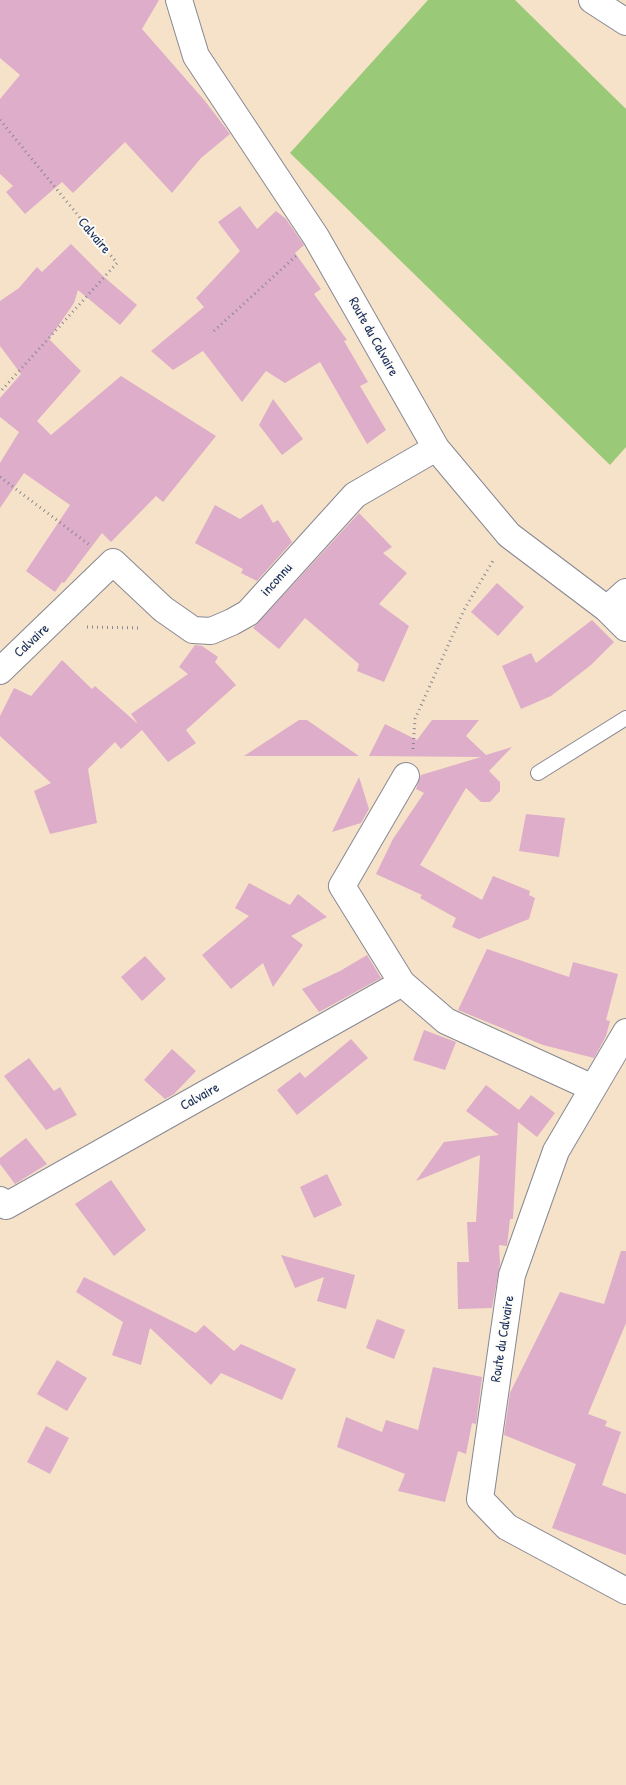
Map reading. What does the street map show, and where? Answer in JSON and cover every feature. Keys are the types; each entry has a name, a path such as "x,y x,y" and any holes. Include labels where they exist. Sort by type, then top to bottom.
{"street":[{"name":"Route du Calvaire","path":"180,0 196,56 316,237 436,448 509,535 617,600 626,628"},
{"path":"592,0 626,22"},
{"name":"inconnu","path":"113,562 163,608 193,630 210,631 232,622 248,612 355,495 436,448"},
{"name":"Calvaire","path":"0,670 113,562"},
{"path":"406,776 342,886 402,984 446,1021 593,1088"},
{"name":"Calvaire","path":"0,1200 6,1206 402,984"},
{"name":"Route du Calvaire","path":"626,1032 556,1151 512,1275 480,1499 507,1527 626,1591"}],"lane":[{"path":"538,773 626,718"}],"path":[{"name":"Calvaire","path":"0,120 117,263 0,392"},
{"path":"214,331 316,237"},
{"path":"0,477 113,562"},
{"path":"406,776 415,741 415,719 464,610 509,535"},
{"path":"48,626 145,628"}],"green space":[{"path":"428,0 515,0 626,109 626,447 610,465 290,153"}],"building":[{"path":"0,0 159,0 142,29 205,101 230,134 201,158 172,193 125,142 73,193 62,182 25,214 6,192 13,186 0,174 0,99 20,75 0,58"},
{"path":"240,206 257,229 276,211 286,219 304,245 295,253 321,289 314,294 347,340 344,341 368,382 360,386 386,430 367,444 320,362 285,383 266,371 242,402 203,351 173,370 151,351 204,307 196,298 240,251 218,222"},
{"path":"71,244 104,277 137,305 120,325 78,290 74,303 49,339 81,371 37,421 51,435 121,376 216,436 163,502 156,496 111,542 102,533 55,592 26,571 70,505 24,473 0,508 0,463 19,432 0,417 0,398 21,374 0,346 0,301 19,288 37,267 42,272"},
{"path":"273,399 303,439 282,455 259,425"},
{"path":"262,504 273,523 278,520 292,542 257,581 241,573 243,569 195,543 215,505 240,519"},
{"path":"359,513 392,547 383,553 407,573 379,604 409,626 384,682 357,671 359,664 305,618 279,649 253,628"},
{"path":"497,583 524,607 498,636 471,612"},
{"path":"592,620 614,642 591,665 551,696 521,709 502,666 531,653 536,663"},
{"path":"195,645 202,646 218,657 215,662 236,685 186,730 196,743 168,762 142,730 121,749 115,742 88,769 97,823 50,834 34,791 51,783 0,736 0,716 14,688 31,696 62,660 92,689 95,686 138,724 131,714 188,674 179,667"},
{"path":"299,720 307,720 359,756 244,756"},
{"path":"432,720 479,720 466,736 486,755 512,747 489,771 500,782 500,791 490,802 481,802 466,788 420,865 482,900 493,876 530,891 529,895 535,898 529,919 479,939 452,927 456,918 420,898 422,895 376,874 393,839 424,793 416,789 421,775 481,757 369,756 385,724 417,740"},
{"path":"359,777 369,809 361,823 332,832"},
{"path":"526,814 565,818 559,857 519,851"},
{"path":"249,883 290,905 298,894 327,917 291,936 303,945 273,987 263,963 231,989 202,955 249,916 235,908"},
{"path":"487,949 569,977 573,962 618,974 606,1020 610,1021 606,1036 594,1058 543,1045 458,1010"},
{"path":"367,955 381,978 319,1012 302,989 340,971"},
{"path":"145,956 166,979 142,1001 121,977"},
{"path":"424,1030 456,1042 445,1070 413,1060"},
{"path":"351,1039 368,1058 297,1115 277,1090 300,1072 305,1078"},
{"path":"172,1049 196,1071 174,1094 165,1099 144,1080"},
{"path":"29,1058 54,1091 60,1087 77,1115 46,1130 4,1076"},
{"path":"486,1085 519,1110 531,1095 555,1113 537,1137 518,1122 513,1219 510,1219 507,1246 499,1245 500,1264 492,1308 458,1309 457,1262 469,1262 467,1222 476,1222 480,1155 416,1181 444,1142 499,1135 466,1111"},
{"path":"26,1138 47,1164 15,1184 0,1164 0,1158"},
{"path":"327,1174 342,1205 314,1218 300,1187"},
{"path":"111,1180 146,1230 114,1256 75,1204"},
{"path":"621,1251 626,1251 626,1323 588,1414 607,1421 605,1426 621,1432 602,1485 626,1494 626,1555 552,1528 576,1464 504,1435 510,1393 560,1292 604,1304"},
{"path":"281,1255 355,1275 346,1309 317,1301 324,1277 295,1288"},
{"path":"84,1277 196,1333 204,1325 234,1351 241,1344 296,1369 282,1400 221,1373 211,1385 150,1328 141,1365 112,1355 123,1322 76,1292"},
{"path":"377,1319 405,1330 394,1359 366,1348"},
{"path":"57,1360 87,1378 67,1411 37,1394"},
{"path":"433,1367 482,1377 476,1424 472,1423 466,1454 458,1451 445,1502 398,1491 405,1474 337,1447 346,1417 382,1432 386,1420 418,1430"},
{"path":"46,1426 69,1438 50,1474 27,1462"}]}
